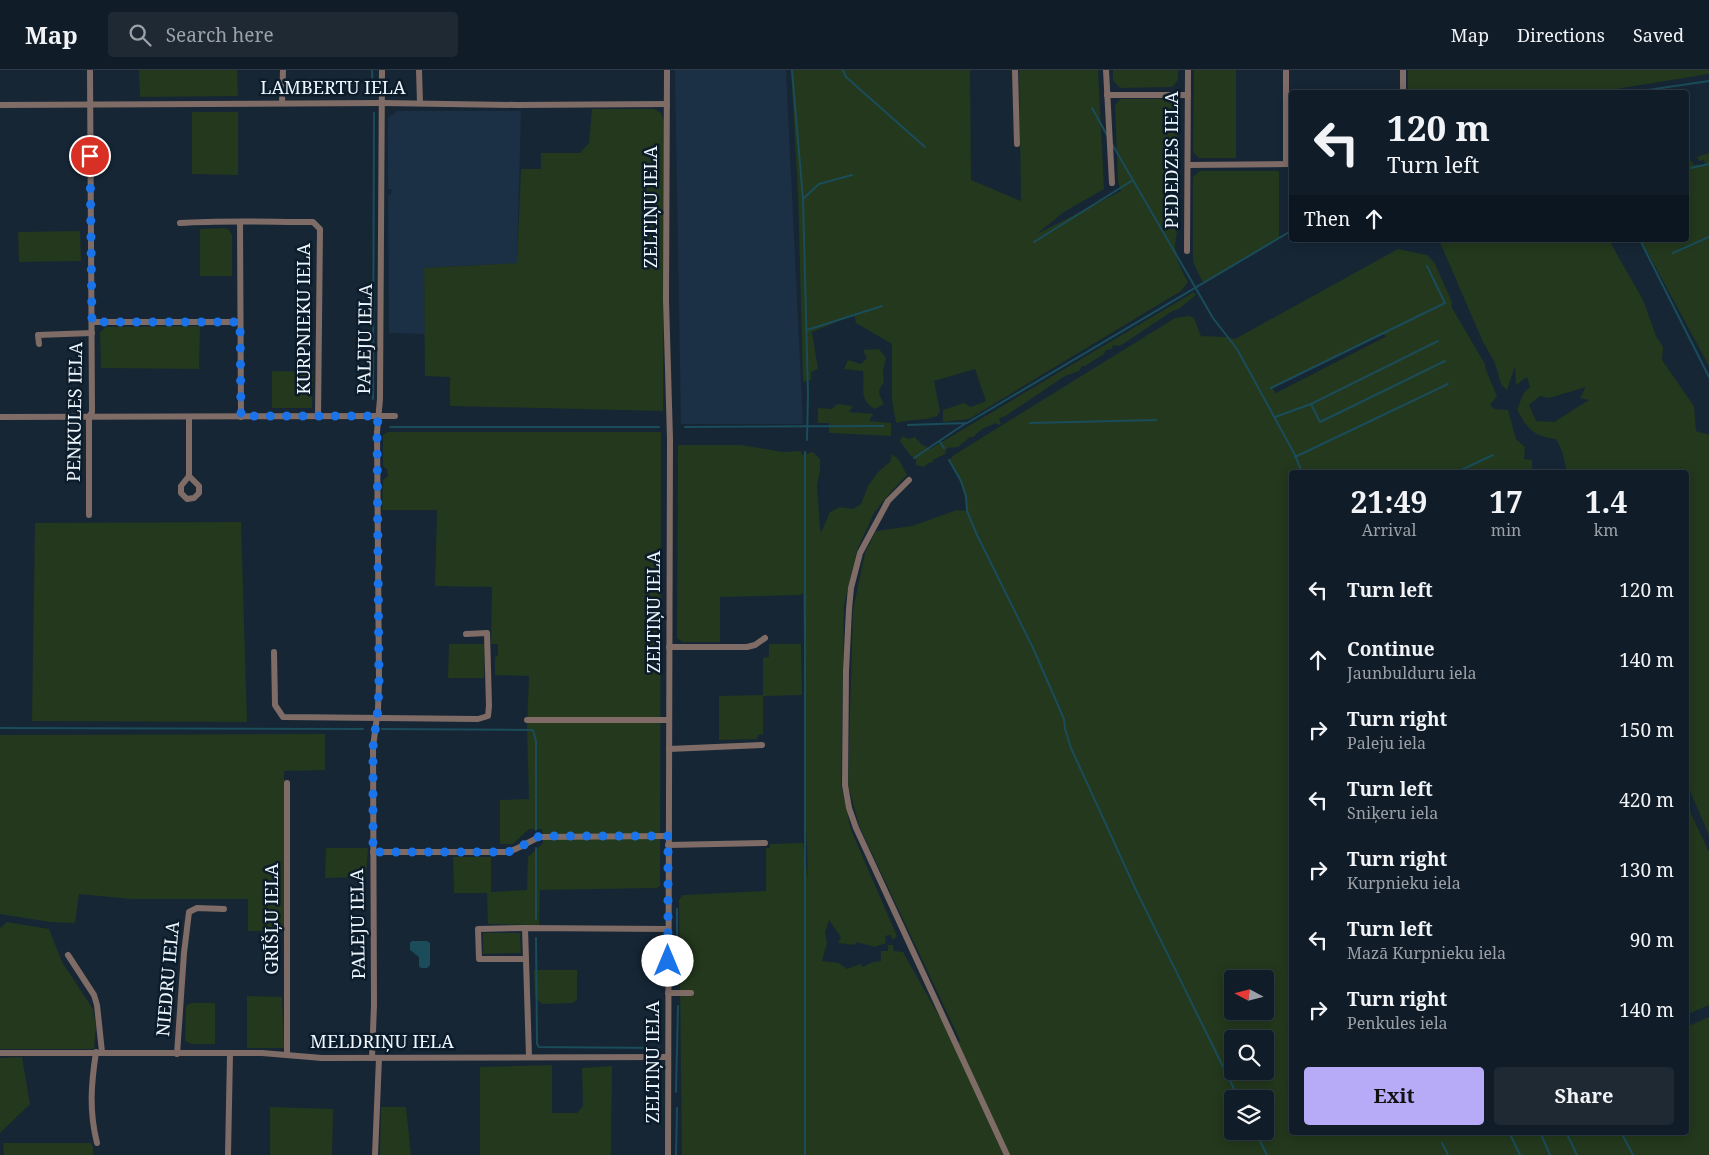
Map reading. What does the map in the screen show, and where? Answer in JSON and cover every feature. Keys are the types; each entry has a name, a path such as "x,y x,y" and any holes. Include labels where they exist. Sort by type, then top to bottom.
{"street":[{"name":"PENKULES IELA","path":"89,514 89,417 92,412 90,70"},
{"path":"282,70 282,103"},
{"name":"PALEJU IELA","path":"375,1155 373,747 379,682 377,432 380,399 382,70"},
{"path":"419,70 420,103"},
{"name":"ZELTIŅU IELA","path":"667,70 666,300 670,438 668,1155"},
{"path":"1015,70 1017,144"},
{"path":"1106,70 1112,183"},
{"name":"PEDEDZES IELA","path":"1187,251 1188,70"},
{"path":"1188,165 1288,164 1286,70"},
{"path":"1402,90 1403,70"},
{"path":"1107,95 1188,95"},
{"name":"LAMBERTU IELA","path":"0,105 282,103 667,104"},
{"name":"KURPNIEKU IELA","path":"180,223 223,220 240,222 313,222 320,229 318,417"},
{"path":"240,222 241,416"},
{"path":"92,322 240,322"},
{"path":"38,344 37,332 92,333"},
{"path":"0,417 394,416"},
{"path":"189,417 189,476"},
{"path":"909,480 888,502 860,553 851,588 848,609 846,671 845,785 856,828 1007,1155"},
{"path":"274,652 275,705 283,717 478,719 488,716 488,633 466,634"},
{"path":"669,647 747,647 755,645 764,638"},
{"path":"527,720 669,720"},
{"path":"669,748 762,745"},
{"name":"GRĪŠĻU IELA","path":"286,1055 287,783"},
{"path":"373,852 507,852 513,851 540,836 668,836"},
{"path":"668,845 765,843"},
{"name":"NIEDRU IELA","path":"177,1054 184,953 189,912 196,908 224,909"},
{"path":"525,928 529,1056"},
{"path":"526,959 479,960 478,929 668,929"},
{"path":"68,955 94,995 97,1005 99,1052 90,1097 97,1143"},
{"path":"668,994 691,992"},
{"name":"MELDRIŅU IELA","path":"0,1053 262,1053 322,1058 668,1057"},
{"path":"228,1155 230,1054"}],"shaded area":[{"path":"675,70 786,70 803,424 681,424"},
{"path":"397,111 521,111 517,263 424,268 425,334 389,333 388,195 391,195 392,189 388,189 388,118"},
{"path":"412,941 427,941 430,943 430,965 427,968 419,966 419,957 410,950 410,943"}],"green space":[{"path":"139,70 237,70 238,96 140,97"},
{"path":"791,70 970,70 971,180 1021,201 1019,70 1098,70 1104,189 1064,212 1037,234 1121,191 1118,181 1115,106 1120,99 1172,99 1178,106 1177,232 1175,247 1178,261 1188,282 1181,291 969,419 943,422 943,410 964,403 971,407 986,401 975,369 934,381 940,411 937,416 896,423 892,400 892,344 856,323 854,315 812,332 818,369 811,372 811,380 803,382 798,193"},
{"path":"1113,70 1178,70 1178,80 1172,87 1120,88 1113,80"},
{"path":"1194,70 1236,70 1236,158 1199,158 1193,152"},
{"path":"1408,70 1709,70 1709,74 1609,90 1408,90"},
{"path":"592,109 654,109 661,113 664,121 663,411 450,406 450,377 425,376 424,268 517,263 521,169 541,169 541,153 580,153 589,143"},
{"path":"192,112 238,112 238,175 192,174"},
{"path":"1709,153 1709,366 1642,242 1689,242 1689,158 1695,166 1697,164 1701,166 1705,163 1704,160 1699,161 1697,157"},
{"path":"1200,171 1279,171 1279,238 1203,283 1193,262 1193,177"},
{"path":"227,228 232,235 232,276 200,276 200,229"},
{"path":"80,231 81,261 19,262 18,232"},
{"path":"1440,242 1610,242 1643,300 1656,336 1663,347 1662,360 1694,406 1696,431 1709,435 1709,835 1689,789 1689,470 1567,470 1562,451 1556,439 1536,434 1524,422 1517,410 1523,394 1530,387 1527,377 1516,385 1515,366 1507,390 1501,384 1495,363 1483,342","holes":["1586,387 1580,398 1589,400 1554,422 1536,421 1529,405 1540,396 1549,398"]},
{"path":"1398,249 1427,255 1434,262 1452,302 1451,306 1485,364 1497,396 1490,405 1494,409 1508,410 1516,439 1525,447 1524,459 1532,460 1532,470 1289,470 1289,1135 1689,1135 1689,1026 1709,1017 1709,1155 682,1155 679,900 683,895 766,891 766,848 770,848 770,844 803,843 808,878 805,803 806,738 803,593 800,595 720,597 720,642 682,642 677,638 678,445 741,445 783,452 801,451 802,455 813,452 820,459 817,486 821,533 830,512 840,507 853,509 861,504 868,486 878,472 890,462 892,454 899,460 907,475 874,513 857,550 844,605 841,785 851,830 897,936 893,940 890,935 885,936 886,943 875,947 856,942 855,945 838,943 841,937 829,920 825,932 827,943 822,961 839,963 847,969 860,964 863,967 873,962 881,961 881,951 888,951 888,945 893,945 894,951 903,952 956,1046 960,1040 860,828 848,785 853,610 865,553 876,531 912,526 957,510 967,511 961,484 949,460 954,455 1175,318 1189,316 1194,318 1201,336 1235,339","holes":["1381,334 1387,336 1276,393 1272,388"]},
{"path":"1194,292 1196,295 1180,308 1120,346 1113,345 1112,349 1106,350 1104,354 1082,366 1079,371 1065,376 1004,417 999,418 1001,424 996,423 982,429 958,447 947,448 945,454 924,467 916,465 916,459 910,455 900,441 902,436 908,439 915,437 921,444 930,449"},
{"path":"200,326 199,369 101,368 100,332 106,327"},
{"path":"879,349 886,358 883,370 884,382 879,391 884,404 875,409 866,402 864,397 863,371 844,369 848,360 861,364 867,358 863,350"},
{"path":"272,371 313,372 312,408 272,408"},
{"path":"837,404 853,406 849,412 873,414 869,421 891,423 891,436 829,433 829,423 818,423 818,408 832,409"},
{"path":"388,432 661,432 660,886 657,888 540,890 539,925 488,924 487,893 454,893 453,857 491,857 491,892 527,890 528,857 543,843 542,829 529,829 513,844 500,844 500,800 529,799 527,728 529,676 495,675 495,657 498,656 498,644 491,644 492,587 435,586 437,510 382,510 383,480 388,476 387,469 383,466 383,435"},
{"path":"241,522 247,722 32,721 35,523"},
{"path":"449,644 485,644 484,678 448,678"},
{"path":"769,644 801,644 802,695 763,696 763,734 758,735 757,739 719,740 719,696 763,695 763,658 769,657"},
{"path":"325,734 325,770 284,771 284,927 280,931 248,931 248,899 131,899 79,894 75,923 50,922 0,914 0,735"},
{"path":"1689,809 1709,852 1709,1005 1689,1014"},
{"path":"326,848 368,848 366,877 325,878"},
{"path":"7,922 49,929 62,962 93,1009 96,1026 94,1049 0,1049 0,928"},
{"path":"483,933 520,933 521,953 483,954"},
{"path":"534,970 577,970 577,999 573,1003 542,1004 535,997"},
{"path":"247,996 282,997 284,1048 247,1048"},
{"path":"191,1003 215,1003 215,1044 192,1044 185,1041 186,1006"},
{"path":"22,1057 30,1104 0,1133 0,1058"},
{"path":"552,1065 552,1113 577,1113 583,1106 582,1068 612,1066 611,1155 480,1155 480,1067"},
{"path":"270,1107 333,1109 332,1155 270,1155"},
{"path":"381,1107 406,1107 411,1155 380,1155"},
{"path":"3,1143 91,1143 93,1155 4,1155"}],"waterway":[{"path":"372,70 373,93"},
{"path":"792,70 803,199 808,394 807,440"},
{"path":"843,70 846,77 925,147"},
{"path":"1648,90 1709,81"},
{"path":"1092,108 1107,135"},
{"path":"373,399 374,113"},
{"path":"1112,144 1213,318 1237,349 1294,453 1301,470"},
{"path":"1689,168 1709,164"},
{"path":"803,199 819,184 852,175"},
{"path":"1034,242 1133,180"},
{"path":"908,425 967,423 1289,232"},
{"path":"1673,253 1709,237"},
{"path":"1641,242 1709,377"},
{"path":"1271,388 1445,303 1427,266"},
{"path":"807,330 882,306"},
{"path":"1275,417 1311,404 1438,341"},
{"path":"1311,404 1320,422 1445,361"},
{"path":"1295,457 1448,384"},
{"path":"1030,423 1156,420"},
{"path":"914,458 966,423"},
{"path":"685,427 883,426"},
{"path":"390,427 659,427"},
{"path":"940,442 944,448"},
{"path":"805,452 805,1155"},
{"path":"1461,470 1493,455"},
{"path":"949,460 961,481 966,496 967,511 977,535 1033,648 1064,719 1071,748 1135,888 1235,1090"},
{"path":"0,728 363,729"},
{"path":"382,729 533,730 536,741 536,830"},
{"path":"536,848 536,919"},
{"path":"677,909 677,985"},
{"path":"536,938 537,1044 539,1047 659,1048"},
{"path":"676,1092 678,1006"},
{"path":"676,1155 677,1108"},
{"path":"1510,1135 1520,1155"},
{"path":"1541,1135 1550,1155"},
{"path":"1567,1135 1577,1155"},
{"path":"1623,1135 1633,1155"},
{"path":"1260,1140 1267,1155"},
{"path":"1442,1143 1448,1155"}],"route":[{"path":"90,156 92,322 240,322 241,416 378,416 379,682 373,747 373,852 507,852 513,851 540,836 668,836 668,961"}]}
